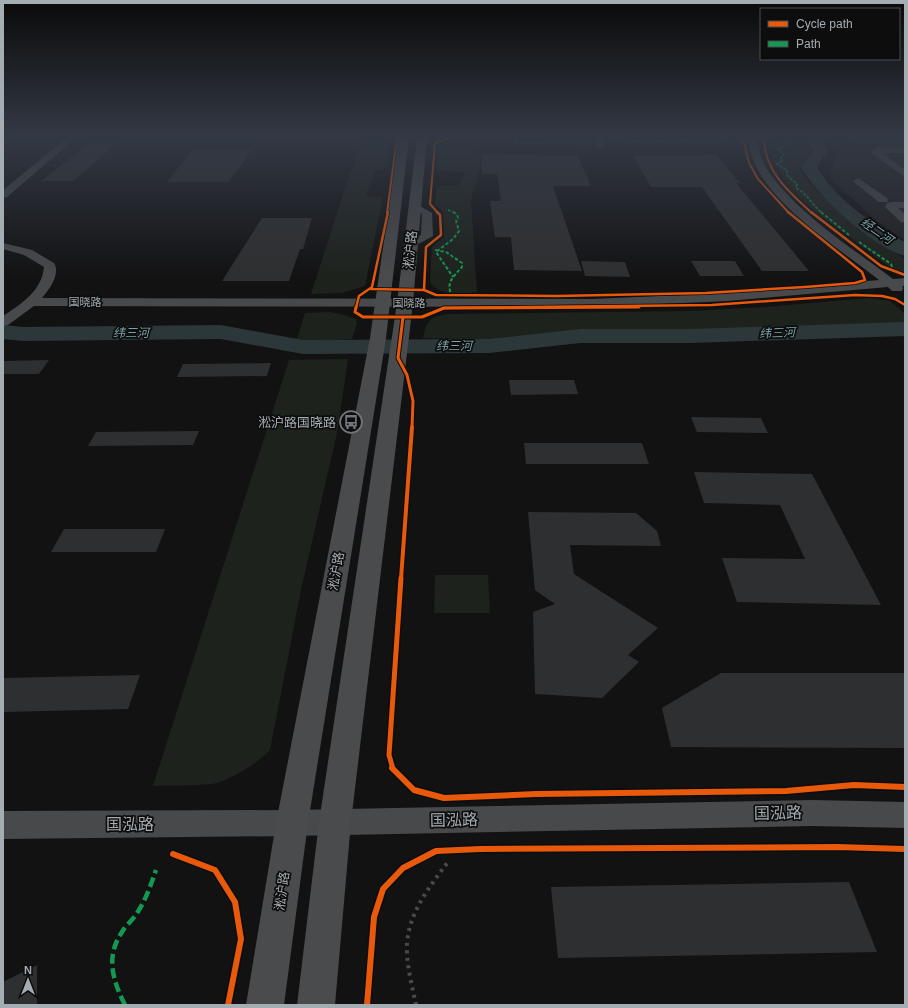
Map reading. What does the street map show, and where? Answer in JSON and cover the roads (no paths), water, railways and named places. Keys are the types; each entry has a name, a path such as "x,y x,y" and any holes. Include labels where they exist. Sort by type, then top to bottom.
{"main road":[{"name":"淞沪路","path":"316,1005 388,348 383,303 398,184"},
{"name":"淞沪路","path":"264,1005 292,823 388,348 405,303 417,184"}],"street":[{"path":"3,195 16,184"},
{"path":"774,184 787,200 820,229 905,294"},
{"path":"862,184 880,200 905,200"},
{"path":"905,205 891,205 890,207 905,220"},
{"path":"3,246 30,253 50,266 50,274 33,302 3,322"},
{"name":"国晓路","path":"33,302 405,303 660,301 793,293 905,282"},
{"name":"国泓路","path":"3,825 292,823 812,813 905,815"}],"waterway":[{"name":"经二河","path":"821,184 836,200 866,225 905,250"},
{"name":"纬三河","path":"3,332 23,334 221,332 303,347 489,346 580,336 691,336 905,329"}],"place":[{"name":"淞沪路国晓路","path":"351,422"}]}
